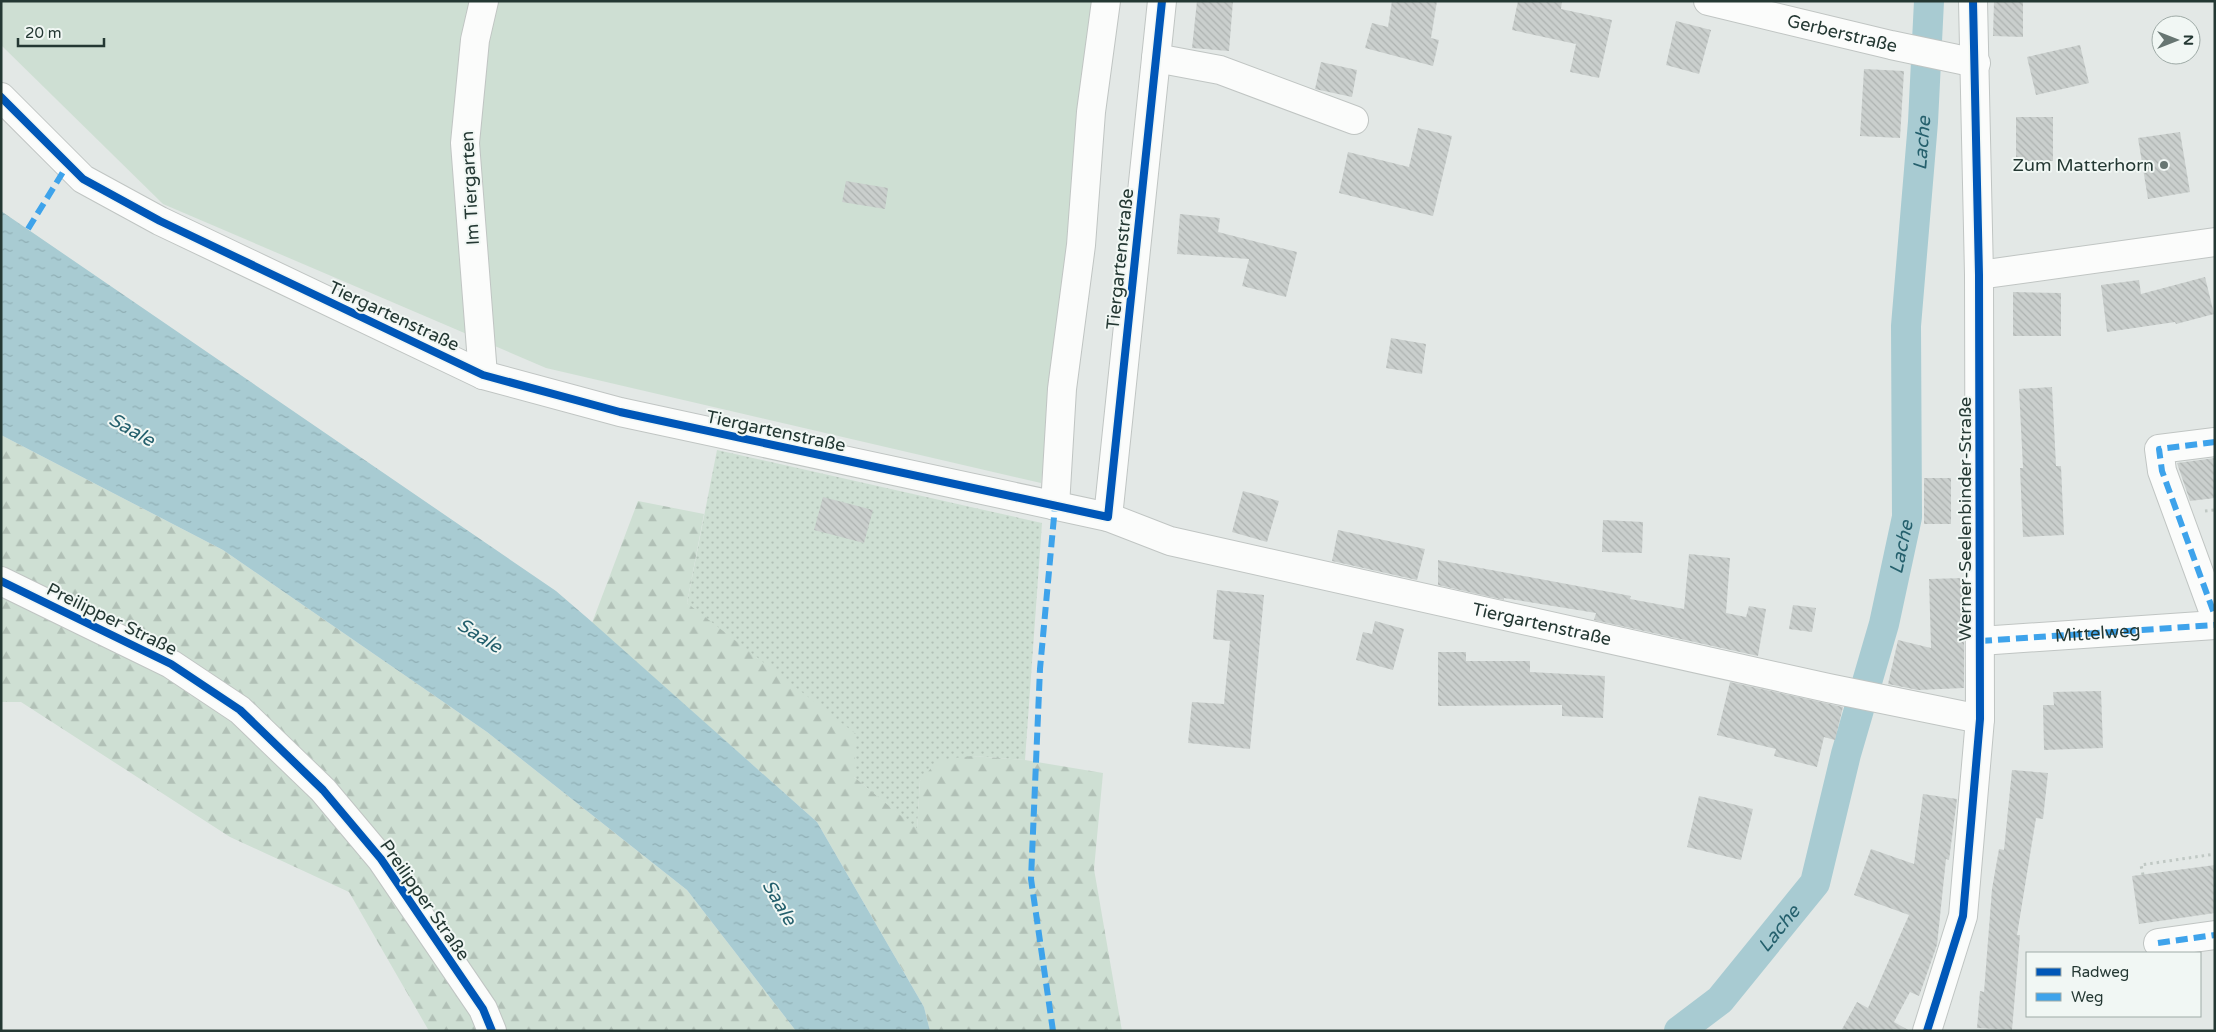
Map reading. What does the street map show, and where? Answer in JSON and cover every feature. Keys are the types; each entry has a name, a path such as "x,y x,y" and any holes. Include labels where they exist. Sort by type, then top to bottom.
{"street":[{"name":"Im Tiergarten","path":"483,375 465,143 475,40 484,1"},
{"path":"1055,506 1062,388 1081,245 1091,112 1106,1"},
{"name":"Tiergartenstraße","path":"1108,517 1162,1"},
{"name":"Gerberstraße","path":"1708,1 1891,45 1964,60"},
{"name":"Werner-Seelenbinder-Straße","path":"1927,1031 1963,916 1980,719 1979,275 1964,60 1973,1"},
{"path":"1156,58 1220,70 1354,120"},
{"name":"Tiergartenstraße","path":"1,96 83,179 160,221 483,375 620,412 1108,517 1170,541 1828,688 1980,719"},
{"path":"1979,275 2215,242"},
{"path":"2215,442 2159,449 2162,471 2215,616"},
{"name":"Preilipper Straße","path":"1,581 171,664 240,710 323,790 381,859 483,1009 492,1031"},
{"name":"Mittelweg","path":"1980,641 2215,624"},
{"path":"2158,943 2215,935"}],"path":[{"path":"2143,875 2141,865 2215,854"}],"green space":[{"path":"1,1 1100,1 1041,483 546,368 163,204 1,45"},
{"path":"1,435 223,550 487,732 687,890 796,1031 429,1031 349,892 230,837 21,702 1,702"},
{"path":"717,450 1042,523 1025,760 972,756 920,781 917,830 854,777 687,603"},
{"path":"638,501 704,514 687,603 856,734 854,777 917,829 920,781 938,760 972,756 1025,760 1103,773 1094,869 1122,1031 930,1031 924,1007 817,822 592,623"}],"water":[{"name":"Saale","path":"1,211 556,591 592,622 817,822 924,1007 930,1031 796,1031 687,890 487,732 223,550 1,435"}],"building":[{"path":"1197,1 1233,1 1229,51 1192,48"},
{"path":"1392,1 1437,1 1431,38 1439,40 1433,66 1365,48 1372,23 1388,27"},
{"path":"1518,1 1562,1 1561,9 1612,20 1599,78 1570,72 1576,44 1512,30"},
{"path":"1994,1 2023,1 2023,37 1993,36"},
{"path":"1676,21 1711,30 1699,74 1666,65"},
{"path":"2080,45 2089,83 2036,95 2027,57"},
{"path":"1321,62 1357,70 1352,97 1315,89"},
{"path":"1864,69 1904,71 1900,138 1860,136"},
{"path":"2016,117 2053,117 2053,161 2016,161"},
{"path":"1418,128 1452,136 1433,216 1339,193 1348,152 1409,167"},
{"name":"Zum Matterhorn","path":"2180,132 2190,192 2148,199 2138,138"},
{"path":"846,181 888,188 885,209 842,202"},
{"path":"1180,214 1220,218 1218,232 1297,252 1286,297 1242,286 1249,259 1177,254"},
{"path":"2205,277 2214,314 2176,324 2175,322 2107,332 2101,285 2139,280 2141,294"},
{"path":"2013,292 2061,293 2061,336 2013,336"},
{"path":"1391,338 1426,344 1422,374 1386,368"},
{"path":"2052,387 2056,466 2061,466 2064,535 2023,537 2020,468 2023,468 2019,389"},
{"path":"2215,458 2215,498 2190,501 2177,463"},
{"path":"1924,478 1951,478 1951,524 1924,524"},
{"path":"1243,491 1279,501 1267,542 1232,532"},
{"path":"823,497 873,510 864,543 814,530"},
{"path":"1603,520 1643,522 1642,553 1602,552"},
{"path":"1338,530 1425,549 1417,580 1332,561"},
{"path":"1689,554 1730,558 1726,613 1746,617 1749,606 1766,609 1758,656 1594,620 1596,613 1504,598 1504,600 1438,585 1438,560 1631,596 1630,599 1684,609"},
{"path":"1964,578 1964,688 1918,690 1888,684 1898,640 1931,648 1929,579"},
{"path":"1217,590 1264,595 1250,749 1188,743 1192,702 1224,704 1230,641 1213,639"},
{"path":"1793,605 1816,608 1812,632 1789,629"},
{"path":"1375,621 1404,629 1393,670 1356,660 1363,632 1372,634"},
{"path":"1438,652 1466,652 1466,661 1530,661 1530,672 1605,676 1603,718 1562,716 1562,705 1438,706"},
{"path":"1730,682 1843,707 1835,740 1824,737 1817,767 1774,756 1776,749 1717,735"},
{"path":"2101,691 2103,748 2044,750 2043,705 2054,705 2053,692"},
{"path":"2012,770 2048,773 2043,819 2036,818 2017,935 2020,935 2012,1030 1977,1028 1980,991 1984,992 1992,889 1999,849 2004,850"},
{"path":"1923,794 1957,799 1949,860 1946,859 1937,945 1919,996 1910,992 1894,1022 1910,1031 1841,1031 1857,1002 1868,1008 1909,915 1854,895 1871,849 1914,864"},
{"path":"1699,796 1753,809 1741,860 1687,847"},
{"path":"2215,865 2215,913 2139,924 2132,876"}],"waterway":[{"name":"Lache","path":"1679,1031 1720,1000 1815,883 1846,754 1884,624 1907,517 1906,326 1923,122 1929,1"}],"marked path":[{"path":"28,229 68,164"},
{"path":"2215,442 2159,449 2162,471 2215,616"},
{"path":"1053,1031 1031,879 1040,669 1055,506"},
{"path":"1980,641 2215,625"},
{"path":"2158,943 2215,935"}],"cycle path":[{"path":"1,97 83,179 160,221 483,375 620,412 1108,517 1162,1"},
{"path":"1927,1031 1963,916 1980,719 1979,275 1973,1"},
{"path":"1,581 171,664 240,710 323,790 381,859 483,1009 492,1031"}],"place":[{"name":"Zum Matterhorn","path":"2164,165"}]}
